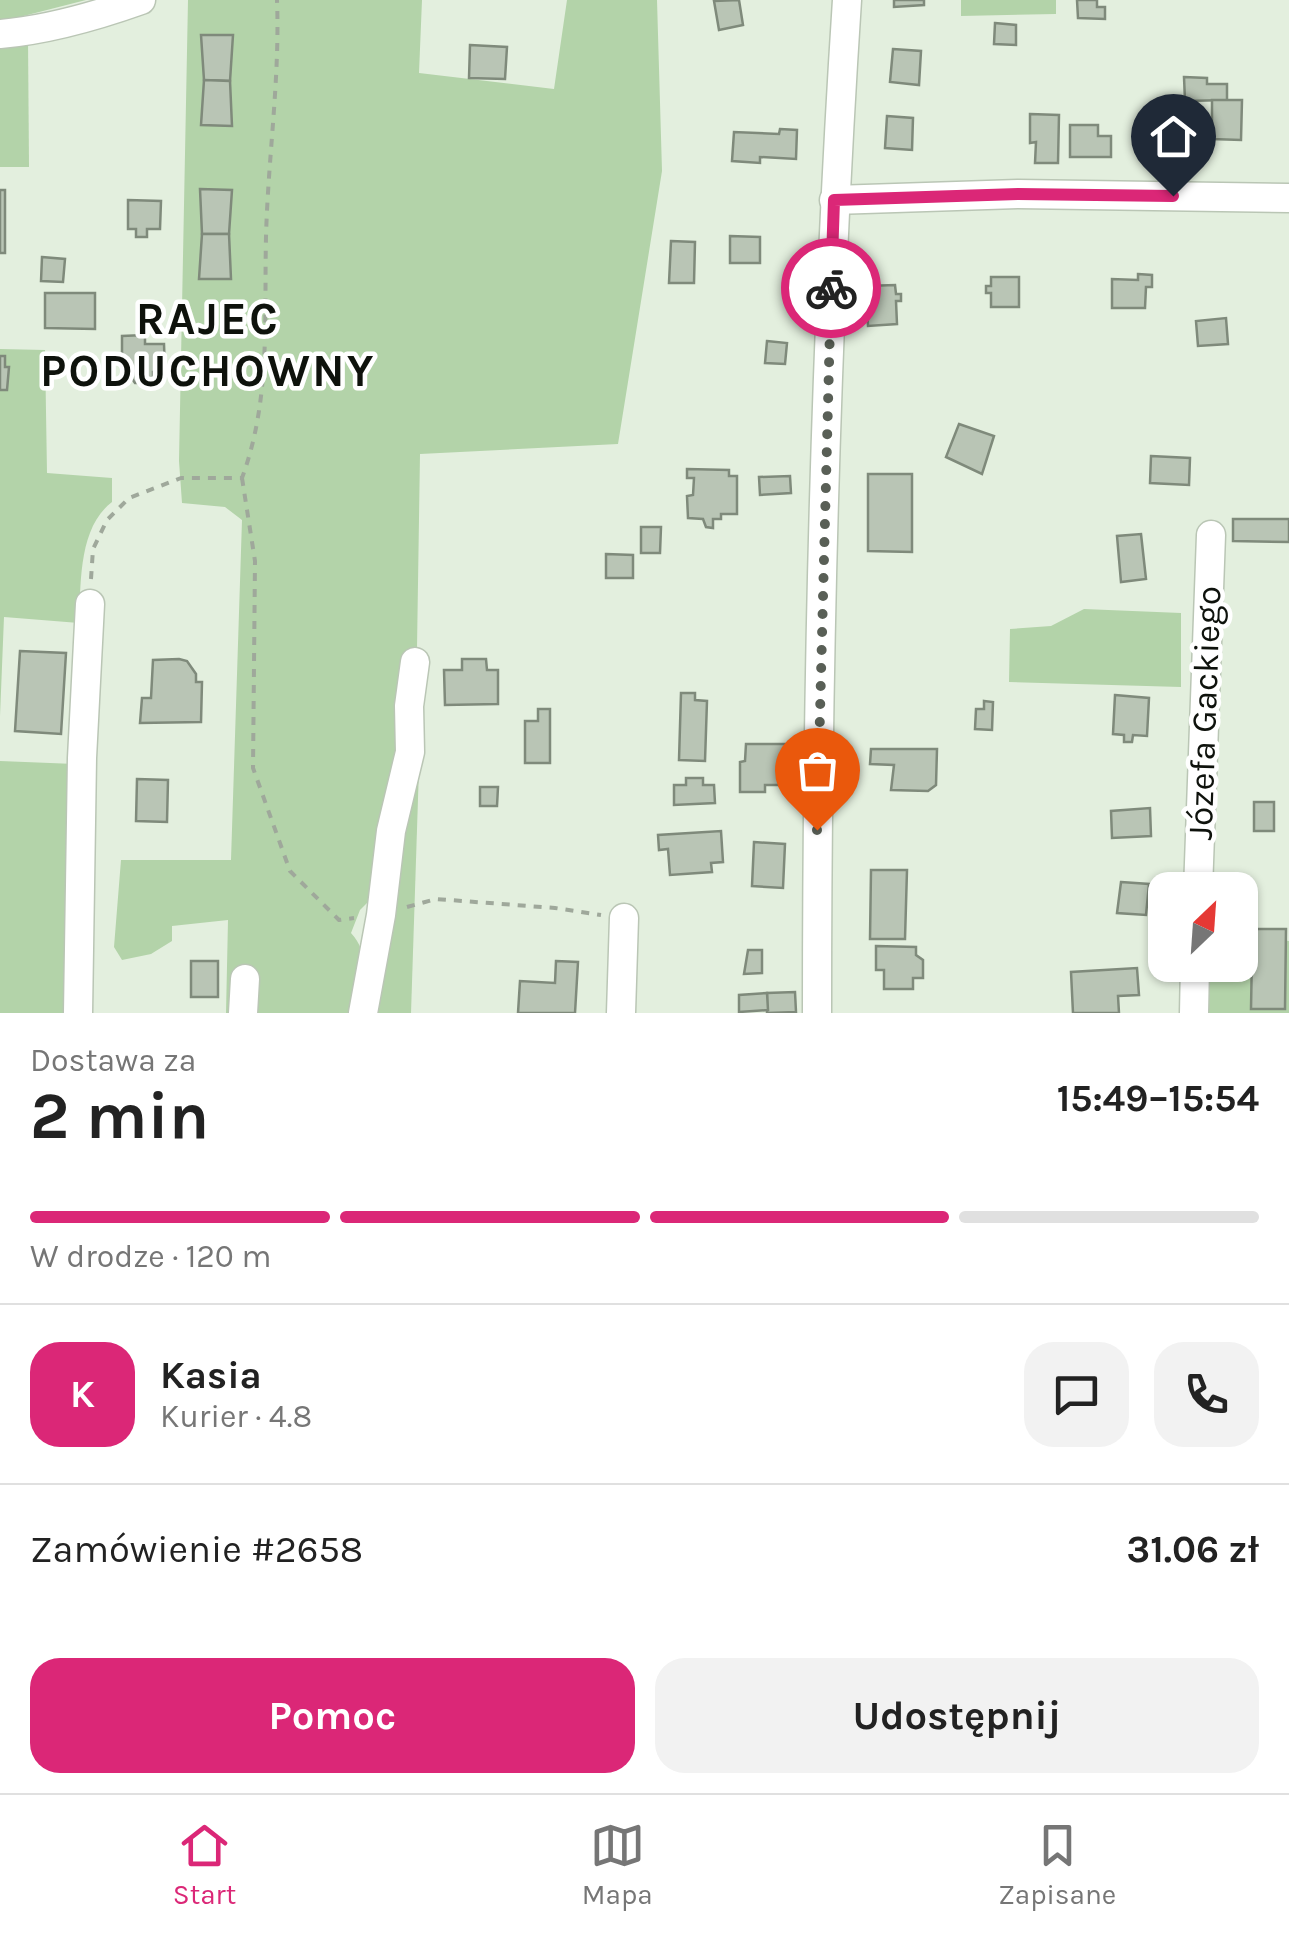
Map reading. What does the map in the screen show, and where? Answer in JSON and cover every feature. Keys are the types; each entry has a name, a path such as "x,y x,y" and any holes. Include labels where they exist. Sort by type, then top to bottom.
{"street":[{"path":"0,34 26,32 141,0"},
{"path":"816,1013 817,757 834,200 847,0"},
{"path":"834,200 1018,194 1289,198"},
{"name":"Józefa Gackiego","path":"1199,872 1211,536"},
{"path":"78,1013 82,758 90,604"},
{"path":"363,1013 391,831 410,752 409,706 415,662"},
{"path":"621,1013 624,918"},
{"path":"243,1013 245,979"},
{"path":"1194,1013 1195,982"}],"path":[{"path":"277,0 264,382 256,440 242,478 256,561 253,768 290,871 339,920 381,915 436,899 555,908 624,918"},
{"path":"90,604 93,549 106,520 129,498 181,478 242,478"}],"green space":[{"path":"0,0 86,0 0,22"},
{"path":"188,0 422,0 419,73 554,89 567,0 657,0 662,171 618,444 420,454 417,648 401,663 399,731 377,893 360,910 351,933 362,951 363,961 353,1013 226,1013 228,920 172,926 172,941 151,954 122,960 114,947 121,860 231,860 242,520 225,507 182,503 179,461"},
{"path":"961,0 1056,0 1056,14 961,16"},
{"path":"28,39 29,167 0,167 0,46"},
{"path":"0,349 45,350 47,473 112,478 112,502 101,513 87,541 79,623 4,617 0,716"},
{"path":"1084,609 1181,613 1181,687 1009,682 1010,629 1051,626"},
{"path":"0,761 75,764 71,1013 0,1013"},
{"path":"419,768 411,1013 373,1013 388,905"},
{"path":"1258,937 1289,941 1289,1013 1204,1013 1205,982 1258,982"}],"building":[{"path":"739,0 743,25 719,30 714,1"},
{"path":"894,0 924,0 924,5 894,7"},
{"path":"1077,0 1097,0 1097,7 1105,7 1105,19 1078,18"},
{"path":"995,23 1016,25 1016,45 994,44"},
{"path":"201,35 233,35 230,81 204,80"},
{"path":"470,45 507,47 505,79 469,78"},
{"path":"893,49 921,51 919,85 890,82"},
{"path":"1184,77 1207,78 1207,84 1227,84 1227,100 1185,101"},
{"path":"204,80 230,81 232,126 201,125"},
{"path":"1212,100 1242,100 1241,140 1212,139"},
{"path":"1030,114 1059,115 1058,163 1035,163 1036,142 1030,143"},
{"path":"887,116 913,118 912,150 885,148"},
{"path":"1070,125 1098,125 1098,136 1111,136 1111,157 1070,157"},
{"path":"780,129 797,130 796,159 760,157 760,163 732,161 734,132 779,134"},
{"path":"200,189 232,190 229,234 202,234"},
{"path":"0,190 5,190 5,253 0,253"},
{"path":"128,200 161,201 160,229 147,229 147,237 136,237 136,229 128,229"},
{"path":"202,234 229,234 231,279 199,279"},
{"path":"730,236 760,237 760,263 730,263"},
{"path":"671,241 695,242 694,283 669,283"},
{"path":"42,257 65,259 63,282 41,281"},
{"path":"1138,274 1152,275 1152,287 1146,287 1145,308 1112,308 1112,279 1138,280"},
{"path":"991,277 1019,277 1019,307 991,307 991,293 986,293 986,286 991,286"},
{"path":"895,285 896,294 901,294 901,301 896,301 897,324 868,326 866,286"},
{"path":"45,293 95,293 95,329 45,328"},
{"path":"1226,318 1228,344 1198,346 1196,321"},
{"path":"145,335 145,344 164,344 165,373 153,372 153,383 135,383 130,376 122,376 122,336"},
{"path":"767,341 787,343 785,364 765,363"},
{"path":"0,356 5,356 5,367 9,367 7,390 0,390"},
{"path":"959,424 994,436 982,474 946,457"},
{"path":"1151,456 1190,458 1189,485 1150,483"},
{"path":"687,469 729,470 729,476 737,476 737,514 721,514 721,519 713,519 713,528 706,527 703,519 688,518 687,496 693,495 694,478 687,478"},
{"path":"868,474 912,474 912,552 868,551"},
{"path":"790,476 791,493 760,495 759,477"},
{"path":"1233,519 1289,519 1289,542 1233,541"},
{"path":"641,527 661,527 660,553 641,553"},
{"path":"1141,534 1146,579 1121,582 1117,536"},
{"path":"606,554 633,555 633,578 606,578"},
{"path":"20,651 66,653 61,734 15,731"},
{"path":"462,659 486,659 487,670 498,670 498,704 445,705 444,670 462,670"},
{"path":"153,660 187,661 196,674 196,682 202,682 201,722 140,723 142,698 151,698"},
{"path":"681,693 695,693 695,700 707,701 705,761 679,760"},
{"path":"1115,695 1149,698 1147,736 1133,735 1132,742 1124,742 1124,735 1113,734"},
{"path":"984,701 993,702 992,730 975,729 976,709 984,709"},
{"path":"538,709 550,709 550,763 525,763 525,721 538,721"},
{"path":"746,744 787,744 787,765 782,766 781,785 765,785 765,792 740,792 740,762 745,761"},
{"path":"871,749 937,749 936,785 928,791 891,790 894,765 870,764"},
{"path":"686,778 703,778 703,785 714,785 715,803 674,805 674,785 686,785"},
{"path":"137,779 168,780 167,822 136,821"},
{"path":"480,787 498,787 497,806 480,806"},
{"path":"1254,802 1274,802 1274,831 1254,831"},
{"path":"1150,808 1151,836 1112,838 1111,811"},
{"path":"721,831 723,862 711,863 712,872 670,875 668,849 659,850 658,835"},
{"path":"754,842 785,844 783,888 752,886"},
{"path":"871,870 907,870 905,939 870,939"},
{"path":"1121,882 1148,884 1146,915 1117,913"},
{"path":"1258,929 1286,929 1285,1009 1251,1009 1251,982 1258,982"},
{"path":"876,946 916,947 916,955 923,960 923,978 913,978 913,989 884,989 884,970 876,970"},
{"path":"748,950 762,950 762,973 744,974"},
{"path":"191,961 218,961 218,997 191,997"},
{"path":"556,961 578,962 575,1013 518,1013 520,981 555,983"},
{"path":"1137,968 1139,995 1118,996 1119,1013 1073,1013 1071,972"},
{"path":"795,992 796,1012 767,1013 767,993"},
{"path":"767,993 768,1010 739,1012 739,995"}],"way so far":[{"path":"817,830 831,288"}],"district":[{"name":"RAJEC PODUCHOWNY","path":"208,344"}],"route":[{"path":"831,288 834,200 1018,194 1173,196"}]}
